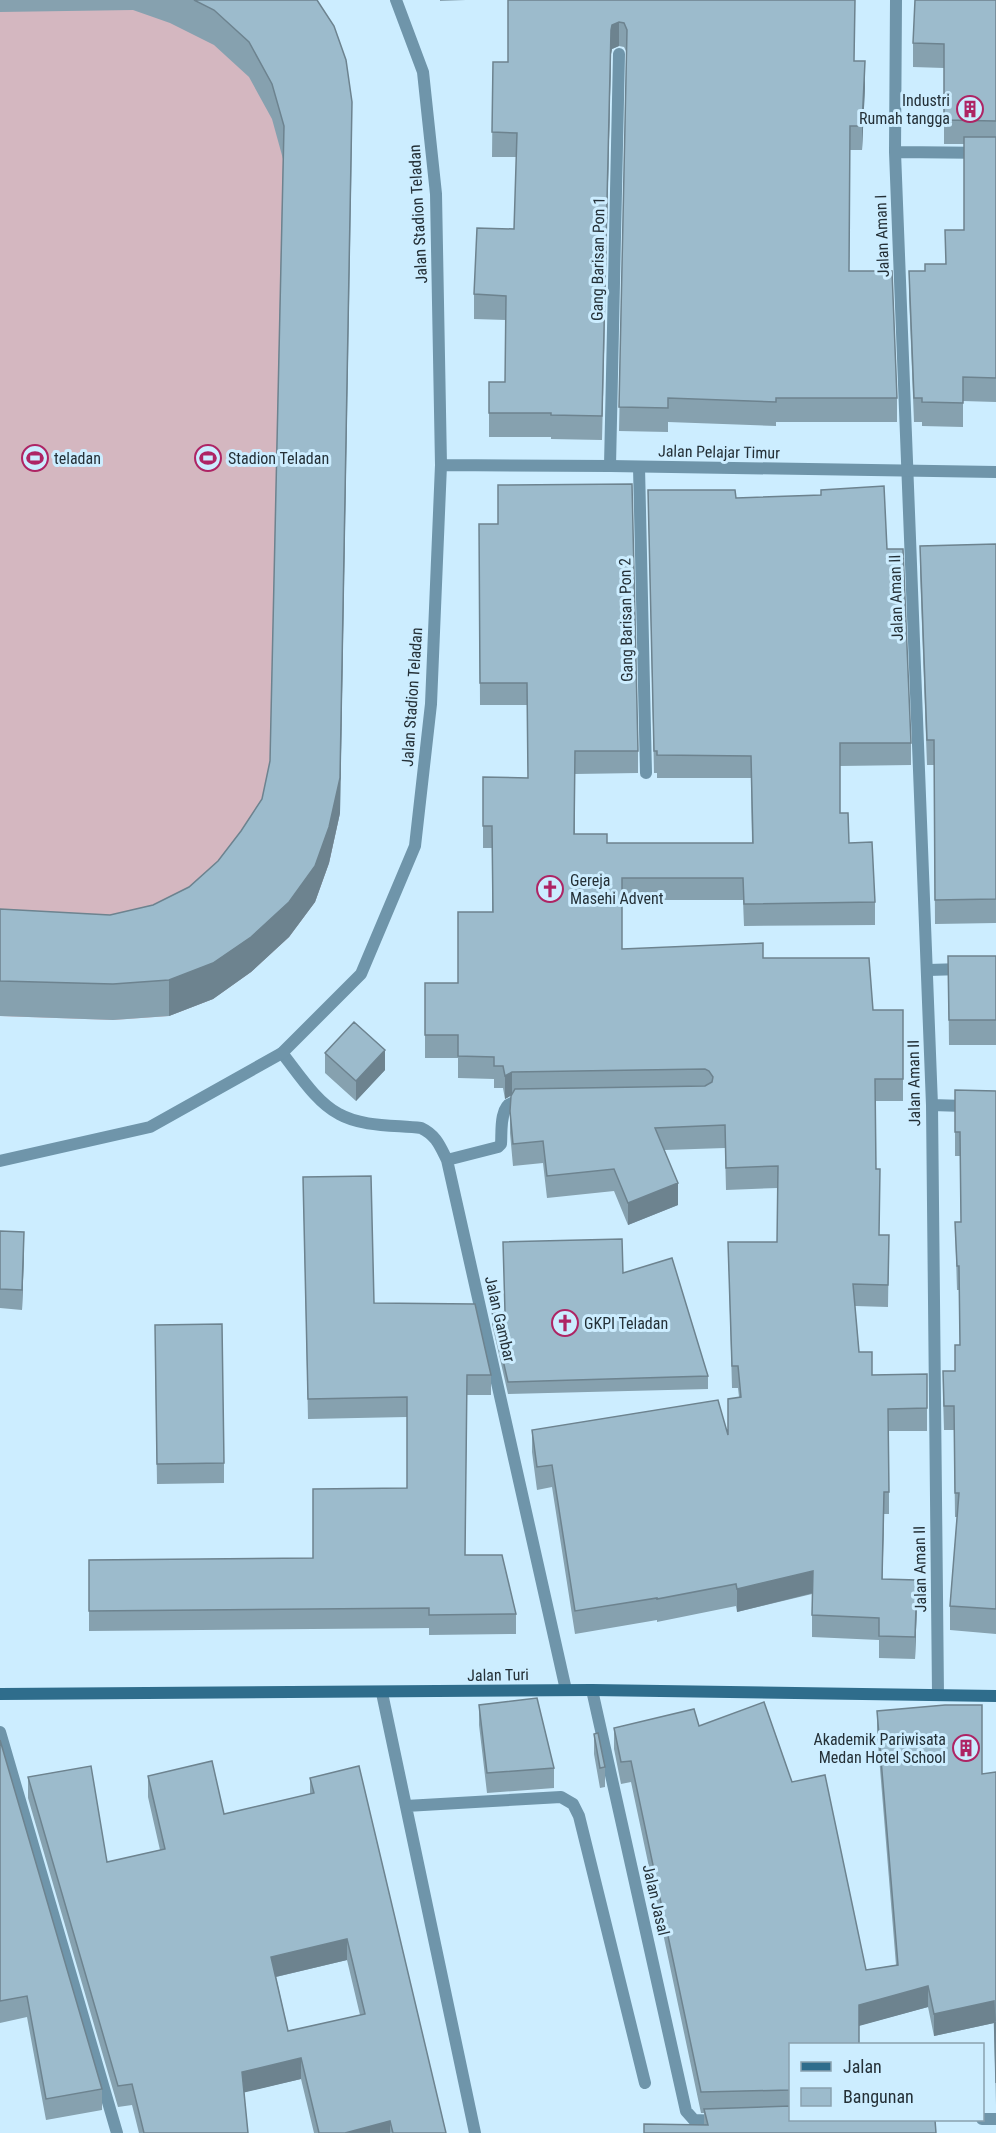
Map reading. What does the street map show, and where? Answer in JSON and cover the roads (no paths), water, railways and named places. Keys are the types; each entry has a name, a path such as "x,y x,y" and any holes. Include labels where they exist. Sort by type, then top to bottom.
{"main road":[{"name":"Jalan Turi","path":"0,1694 592,1690 996,1696"}],"street":[{"name":"Jalan Stadion Teladan","path":"0,1161 150,1127 282,1053 361,974 415,846 431,704 441,465 436,194 423,72 396,0"},
{"name":"Jalan Aman I","path":"896,0 895,152 907,471"},
{"name":"Gang Barisan Pon 1","path":"610,466 619,54"},
{"path":"895,152 996,153"},
{"name":"Jalan Pelajar Timur","path":"441,465 996,472"},
{"name":"Gang Barisan Pon 2","path":"639,467 646,773"},
{"name":"Jalan Aman II","path":"907,471 932,1105 938,1695"},
{"path":"928,970 996,968"},
{"name":"Jalan Gambar","path":"282,1053 323,1102 338,1114 355,1120 421,1128 430,1132 437,1139 447,1160 566,1690"},
{"path":"447,1160 498,1147 501,1144 503,1114 508,1105 535,1102"},
{"path":"932,1105 996,1107"},
{"name":"Jalan Jasal","path":"592,1690 689,2116 701,2122 734,2121"},
{"path":"382,1693 475,2133"},
{"path":"0,1732 117,2133"},
{"path":"406,1806 561,1797 573,1804 579,1816 645,2083"}],"place":[{"name":"Industri Rumah tangga","path":"970,109"},
{"name":"teladan","path":"35,458"},
{"name":"Stadion Teladan","path":"208,458"},
{"name":"Gereja Masehi Advent","path":"550,889"},
{"name":"GKPI Teladan","path":"565,1323"},
{"name":"Akademik Pariwisata Medan Hotel School","path":"966,1748"}]}
